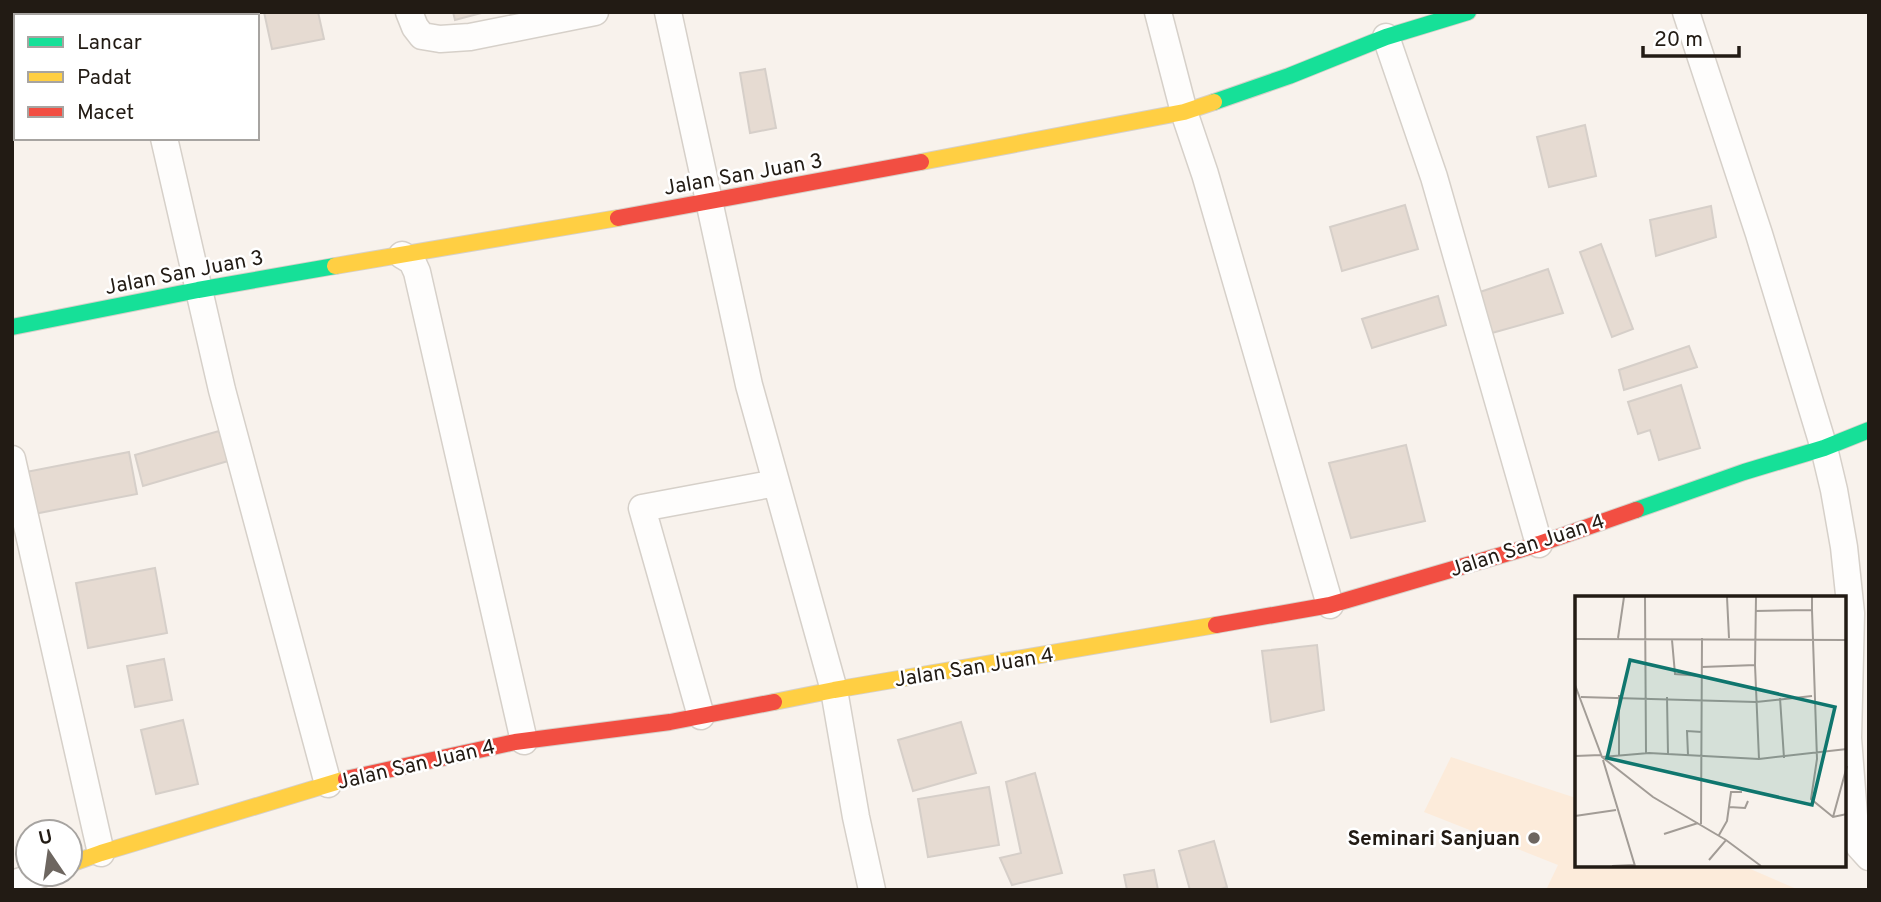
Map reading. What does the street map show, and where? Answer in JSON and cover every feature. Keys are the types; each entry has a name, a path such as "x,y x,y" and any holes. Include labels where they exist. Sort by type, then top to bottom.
{"street":[{"path":"409,12 422,36 440,39 470,37 595,12"},
{"path":"668,12 749,385 834,690 872,890"},
{"path":"1158,12 1184,112 1209,187 1329,605"},
{"name":"Jalan San Juan 3","path":"12,327 198,290 709,202 1184,112 1289,76 1386,37 1468,12"},
{"path":"1686,12 1759,234 1835,490 1849,586 1851,656 1847,738 1859,846 1869,857"},
{"path":"1386,37 1434,177 1539,544"},
{"path":"164,140 222,390 328,784"},
{"path":"402,255 412,261 417,272 524,741"},
{"name":"Jalan San Juan 4","path":"84,859 360,775 524,741 670,722 834,690 1329,605 1539,544 1744,472 1824,448 1869,430"},
{"path":"12,459 101,853"},
{"path":"701,716 642,508 776,483"}],"shaded area":[{"name":"Seminari Sanjuan","path":"1451,757 1575,798 1575,867 1746,867 1799,890 1546,890 1558,865 1424,812"}],"building":[{"path":"50,12 50,14 26,14"},
{"path":"264,12 318,12 324,39 272,49"},
{"path":"453,12 485,12 455,20"},
{"path":"14,16 12,71 12,17"},
{"path":"765,69 776,128 750,133 740,73"},
{"path":"1585,125 1596,176 1549,187 1537,137"},
{"path":"1405,205 1418,249 1342,271 1330,227"},
{"path":"1711,206 1716,237 1656,256 1650,220"},
{"path":"1601,244 1633,329 1612,337 1580,252"},
{"path":"1548,269 1563,313 1492,333 1480,292"},
{"path":"1438,296 1446,325 1372,348 1362,319"},
{"path":"1689,346 1697,367 1624,390 1619,370"},
{"path":"1681,385 1700,448 1659,460 1650,430 1638,434 1628,402"},
{"path":"219,431 228,461 143,486 135,455"},
{"path":"1406,445 1425,521 1351,538 1329,463"},
{"path":"129,452 137,494 34,514 26,472"},
{"path":"155,568 167,633 88,648 76,583"},
{"path":"1317,645 1324,710 1271,722 1262,651"},
{"path":"164,659 172,700 135,707 127,666"},
{"path":"183,720 198,784 156,794 141,730"},
{"path":"961,722 976,773 913,791 898,740"},
{"path":"1035,773 1062,873 1012,885 1000,858 1021,853 1006,782"},
{"path":"989,787 999,845 928,857 918,799"},
{"path":"1214,841 1227,887 1218,890 1190,890 1179,851"},
{"path":"1154,870 1158,890 1127,890 1124,875"}],"traffic: fast":[{"path":"1214,102 1289,76 1386,37 1468,12"},
{"path":"12,327 335,266"},
{"path":"1636,510 1744,472 1824,448 1869,430"}],"traffic: slow":[{"path":"921,162 1184,112 1214,102"},
{"path":"335,266 618,218"},
{"path":"774,702 1216,625"},
{"path":"84,859 346,779"}],"traffic: jam":[{"path":"618,218 921,162"},
{"path":"1216,625 1330,605 1539,544 1636,510"},
{"path":"346,779 515,742 670,722 774,702"}],"place":[{"name":"Seminari Sanjuan","path":"1534,838"}]}
